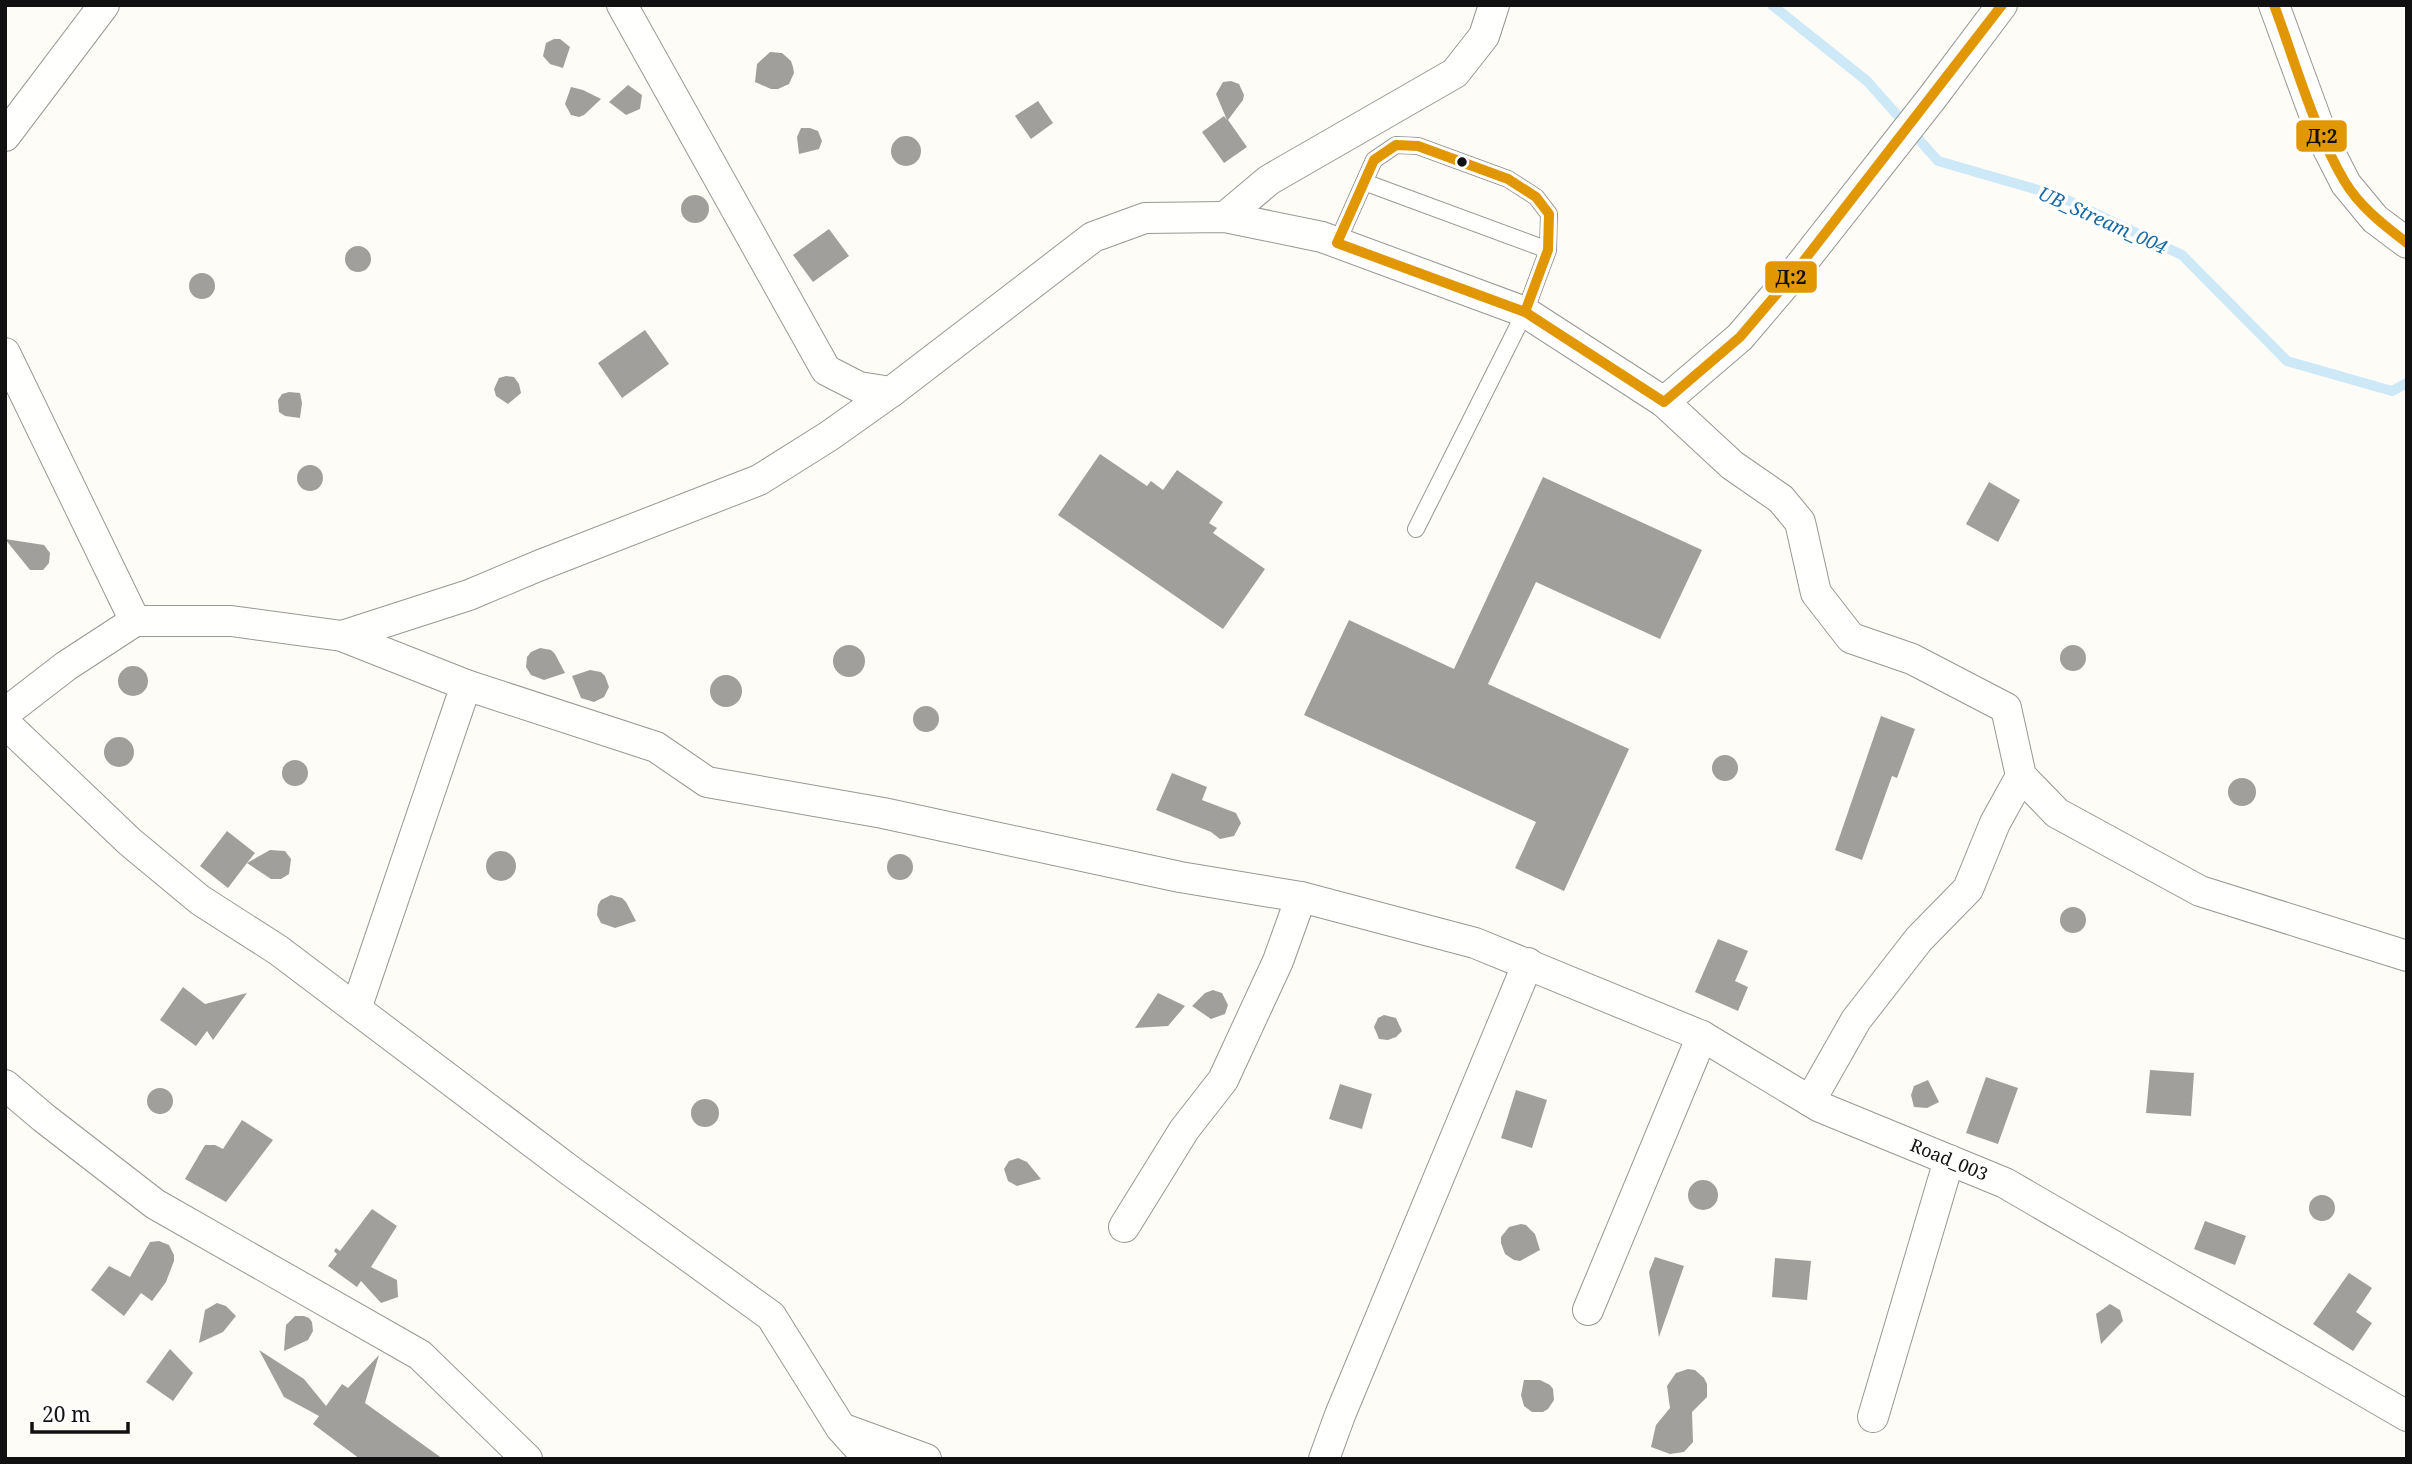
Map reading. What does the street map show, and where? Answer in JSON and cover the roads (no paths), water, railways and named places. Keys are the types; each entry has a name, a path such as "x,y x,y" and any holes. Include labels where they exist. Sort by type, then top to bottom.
{"street":[{"path":"5,136 104,5"},
{"path":"622,5 826,370 859,387 891,392"},
{"path":"1225,217 1269,180 1455,73 1484,36 1493,5"},
{"path":"1664,402 1740,337 1844,210 2001,5"},
{"path":"2274,5 2324,141 2346,184 2375,219 2407,243"},
{"path":"5,713 66,666 135,621 231,621 342,636 470,595 759,480 829,436 891,392 1093,237 1145,218 1225,217 1322,237 1525,312 1664,402 1732,465 1781,499 1800,522 1816,593 1851,638 1912,659 2006,708 2021,776 2057,813 2200,891 2407,956"},
{"path":"5,353 135,621"},
{"name":"Road_003","path":"342,636 466,685 656,747 707,782 816,800 1180,877 1301,897 1475,943 1528,963 1702,1036 1810,1101 2005,1183 2407,1416"},
{"path":"356,1009 466,685"},
{"path":"5,723 130,842 200,900 278,950 572,1172 771,1316 841,1428 869,1459"},
{"path":"1810,1101 1856,1020 1919,939 1968,889 1995,823 2021,776"},
{"path":"1124,1227 1184,1130 1223,1080 1278,961 1301,897"},
{"path":"1324,1459 1528,963"},
{"path":"1588,1310 1702,1036"},
{"path":"5,1085 155,1204 421,1355 527,1459"},
{"path":"1873,1416 1949,1160"},
{"path":"841,1428 926,1459"}],"lane":[{"path":"1337,243 1374,160 1395,145 1418,146 1508,179 1536,197 1549,214 1548,250 1525,312 1416,529"},
{"path":"1364,182 1548,250"}],"waterway":[{"name":"UB_Stream_004","path":"1772,5 1867,81 1938,161 2059,196 2182,255 2287,361 2392,391 2407,383"}]}
